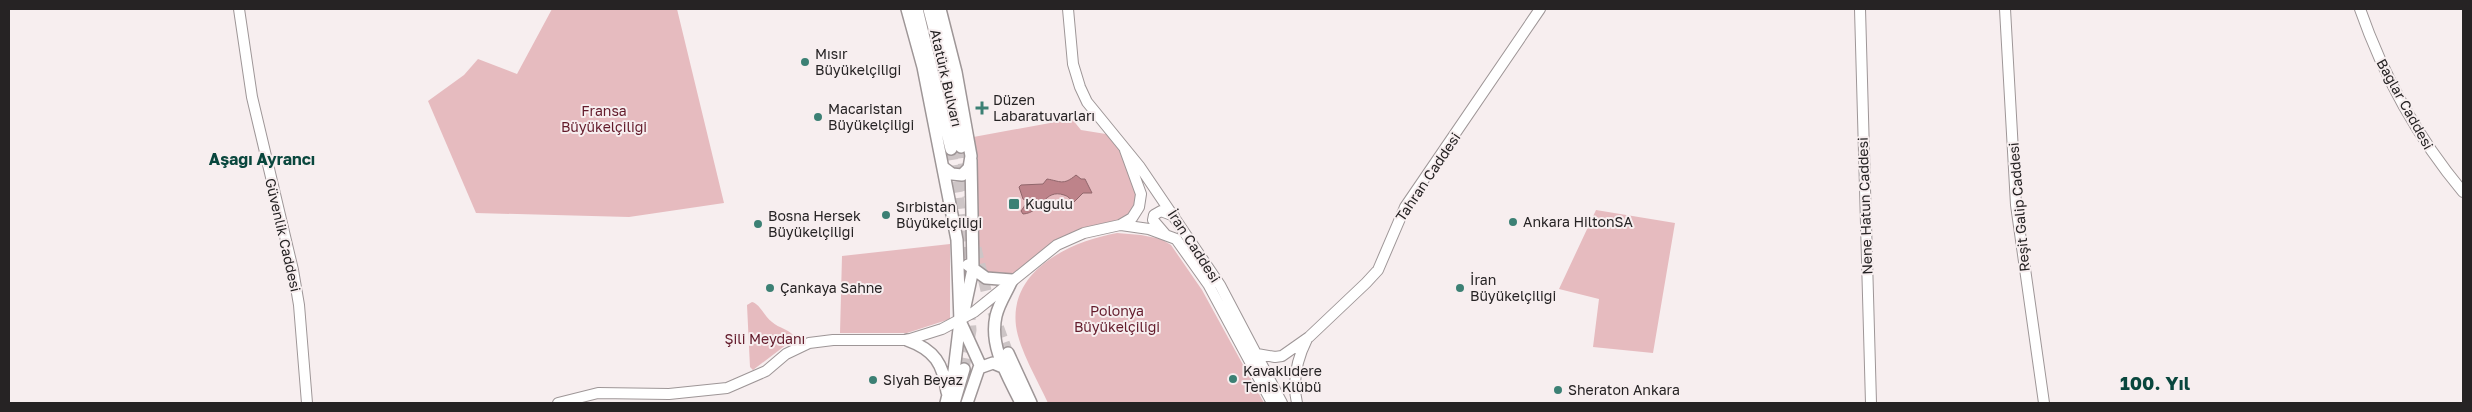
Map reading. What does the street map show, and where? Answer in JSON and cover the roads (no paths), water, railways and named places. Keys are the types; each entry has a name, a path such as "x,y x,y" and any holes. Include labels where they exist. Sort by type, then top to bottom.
{"main road":[{"name":"Güvenlik Caddesi","path":"239,9 252,96 293,270 299,305 307,403"},
{"path":"907,9 920,53 944,168 958,252 960,321 949,401"},
{"name":"Atatürk Bulvarı","path":"918,9 956,148 947,78 929,9"},
{"path":"940,9 956,72 971,160 972,269 964,311 960,321 981,367"},
{"name":"İran Caddesi","path":"1068,9 1073,64 1087,102 1140,167 1220,285 1282,403"},
{"name":"Tahran Caddesi","path":"1257,354 1282,356 1309,337 1378,270 1405,207 1459,131 1540,9"},
{"name":"Nene Hatun Caddesi","path":"1860,9 1871,403"},
{"name":"Reşit Galip Caddesi","path":"2005,9 2016,205 2044,403"},
{"name":"Bağlar Caddesi","path":"2360,9 2387,73 2424,142 2463,192"},
{"path":"558,403 598,393 630,395 669,394 728,388 766,371 786,354 809,343 833,340 907,340 933,333 960,321 1067,240 1084,233 1120,225 1132,218 1140,201 1140,189 1125,150"},
{"path":"944,168 952,174 962,174 968,171 971,160"},
{"path":"1165,234 1154,220 1154,215 1161,212 1175,217"},
{"name":"İran Caddesi","path":"1120,225 1142,227 1176,239 1204,277 1272,403"},
{"path":"958,252 972,269 986,278 1012,280"},
{"path":"1012,280 999,308 994,328 995,344 1021,403"},
{"name":"Tahran Caddesi","path":"1297,403 1295,388 1296,366 1309,337"},
{"path":"907,340 924,347 938,362 943,372 949,401"},
{"path":"1008,353 1031,403"},
{"path":"967,403 975,377 981,367 993,363 1005,368"},
{"path":"949,401 964,369"}],"tunnel":[{"path":"961,147 968,197"},
{"path":"951,149 958,193 968,289"},
{"path":"976,248 988,299 1008,353"},
{"path":"964,369 971,330 969,305"}],"place":[{"name":"Mısır Büyükelçiliği","path":"805,62"},
{"name":"Düzen Labaratuvarları","path":"982,108"},
{"name":"Macaristan Büyükelçiliği","path":"818,117"},
{"name":"Kuğulu","path":"1014,204"},
{"name":"Sırbistan Büyükelçiliği","path":"886,215"},
{"name":"Ankara HiltonSA","path":"1513,222"},
{"name":"Bosna Hersek Büyükelçiliği","path":"758,224"},
{"name":"Çankaya Sahne","path":"770,288"},
{"name":"İran Büyükelçiliği","path":"1460,288"},
{"name":"Kavaklıdere Tenis Klübü","path":"1233,379"},
{"name":"Siyah Beyaz","path":"873,380"},
{"name":"Sheraton Ankara","path":"1558,390"}],"district":[{"name":"Aşağı Ayrancı","path":"262,159"},
{"name":"100. Yıl","path":"2155,383"}],"park label":[{"name":"Fransa Büyükelçiliği","path":"604,120"},
{"name":"Polonya Büyükelçiliği","path":"1117,320"},
{"name":"Şili Meydanı","path":"765,339"}]}
